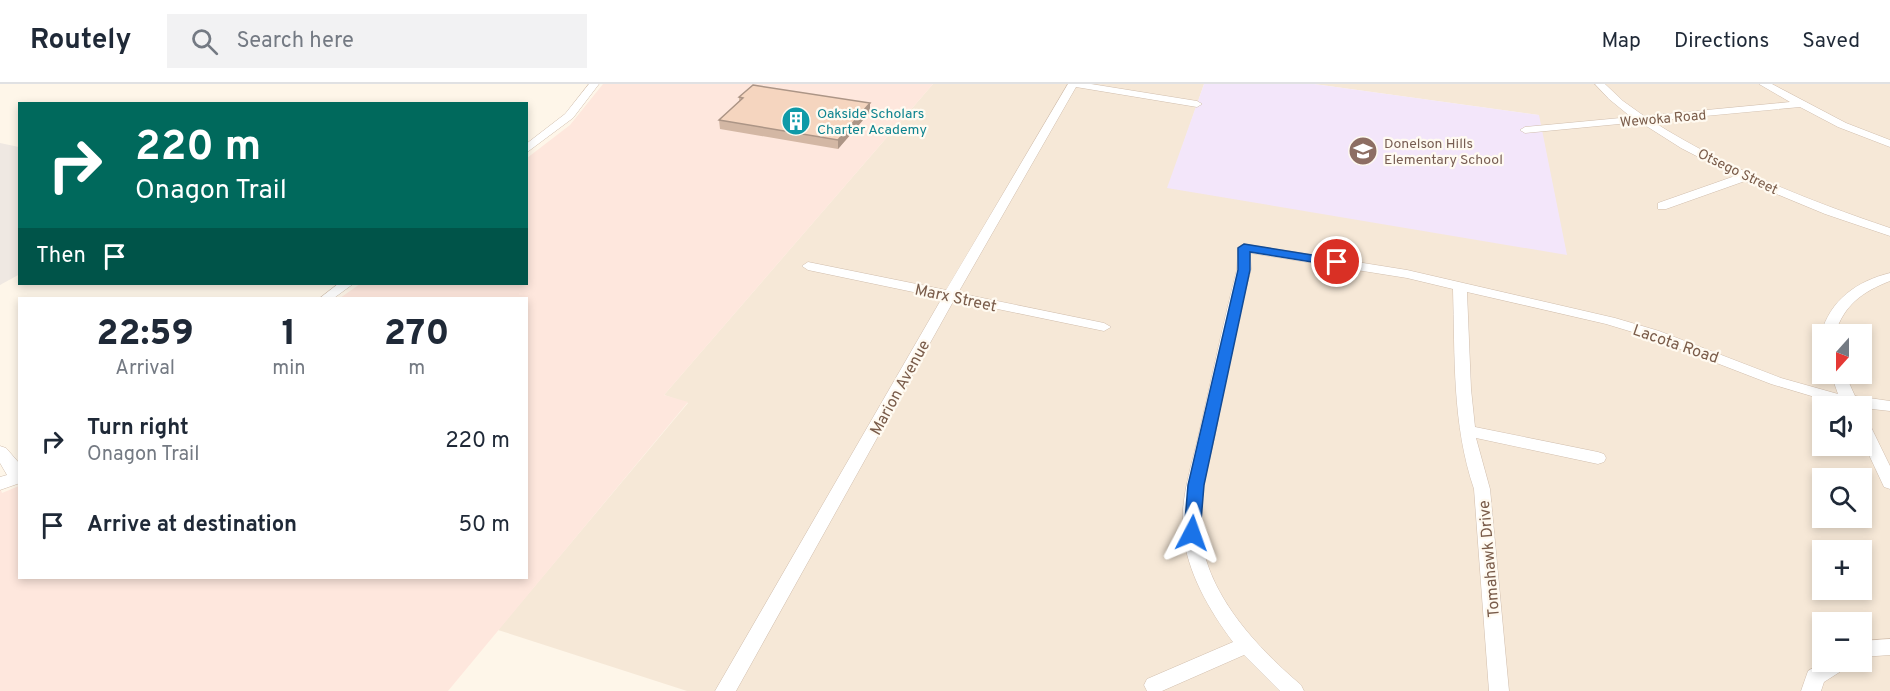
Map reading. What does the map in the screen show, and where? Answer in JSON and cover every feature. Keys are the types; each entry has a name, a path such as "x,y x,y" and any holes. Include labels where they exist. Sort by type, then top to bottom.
{"street":[{"path":"528,148 569,116 594,84"},
{"path":"1073,84 1197,104"},
{"name":"Marion Avenue","path":"726,691 1073,84"},
{"name":"Otsego Street","path":"1600,84 1614,100 1643,120 1673,139 1744,177 1890,232"},
{"path":"1764,84 1850,128 1890,144"},
{"name":"Wewoka Road","path":"1525,130 1801,104"},
{"path":"1662,206 1744,177"},
{"name":"Lacota Road","path":"1247,645 1214,599 1192,533 1196,485 1244,270 1244,248 1460,285 1541,307 1621,324 1712,355 1776,381 1825,396"},
{"name":"Marx Street","path":"808,266 1104,327"},
{"path":"1831,324 1834,314 1846,299 1863,287 1890,277"},
{"path":"327,297 345,285"},
{"name":"Tomahawk Drive","path":"1460,285 1467,431 1472,465 1482,489 1498,691"},
{"name":"Lacota Road","path":"1872,405 1890,406"},
{"path":"1467,431 1598,458"},
{"path":"1872,446 1890,483"},
{"path":"0,452 14,467 18,477 0,484"},
{"path":"1154,685 1247,645 1294,691"},
{"path":"1872,648 1890,647"},
{"path":"1811,691 1815,677 1823,672"}],"shaded area":[{"path":"603,84 933,84 664,395 688,402 448,691 0,691 0,487 2,493 18,486 18,579 528,579 528,297 341,297 359,285 528,285 528,157 570,125"},
{"path":"933,84 1204,84 1168,188 1539,115 1314,84 1890,84 1890,691 687,691 498,630 688,403 664,395"},
{"name":"Donelson Hills Elementary School","path":"1204,84 1314,84 1539,115 1567,255 1167,188"},
{"path":"0,143 18,147 18,275 0,285"}],"building":[{"name":"Oakside Scholars Charter Academy","path":"753,85 870,103 838,140 719,120 743,98 739,97"}],"place":[{"name":"Oakside Scholars Charter Academy","path":"796,121"},
{"name":"Donelson Hills Elementary School","path":"1363,151"}],"route":[{"path":"1192,533 1196,485 1244,270 1244,248 1337,262"}]}
